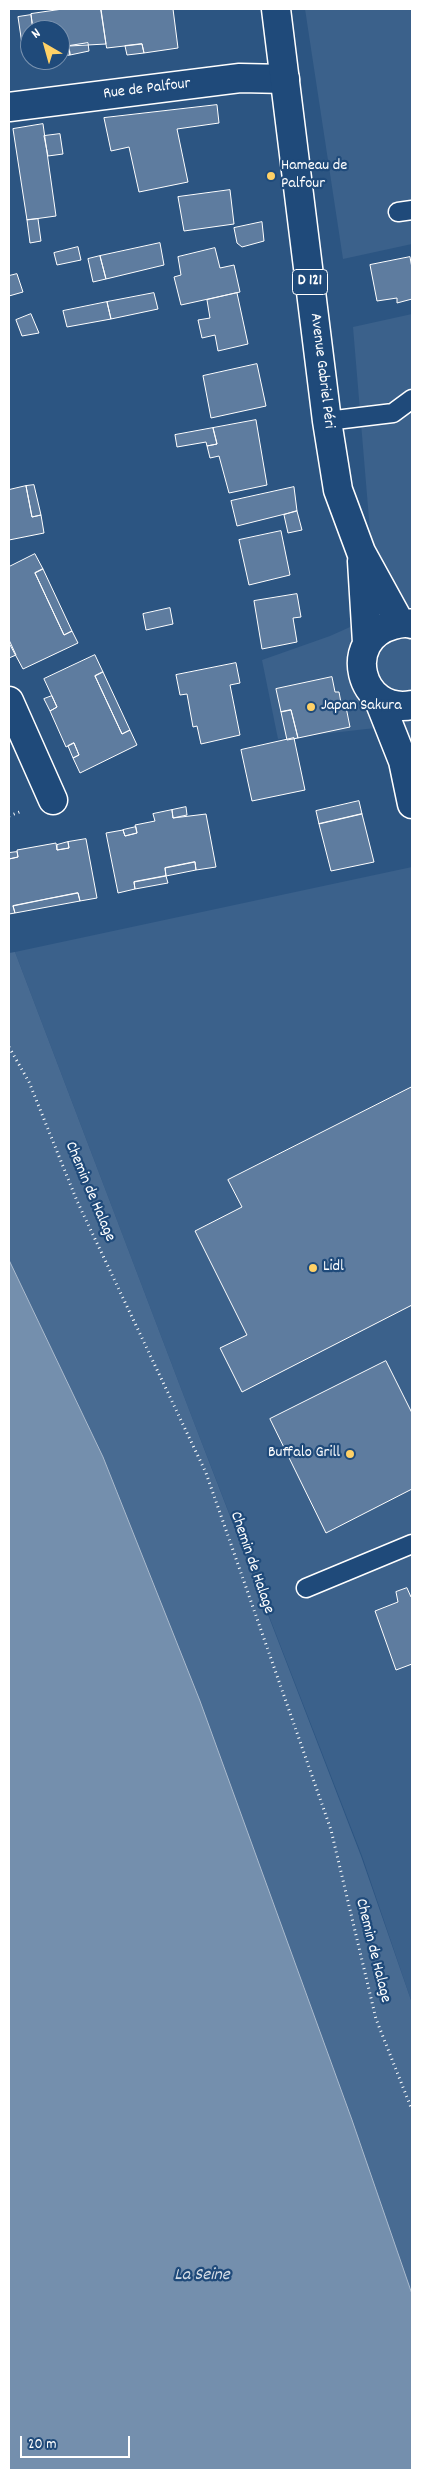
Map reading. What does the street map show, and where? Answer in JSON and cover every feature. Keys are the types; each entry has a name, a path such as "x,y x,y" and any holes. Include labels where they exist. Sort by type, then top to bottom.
{"main road":[{"name":"Avenue Gabriel Péri","path":"276,9 327,421 338,490 361,552 406,624 377,632 363,653 363,673 371,692 378,698 403,762 412,804"},
{"name":"Rue de Palfour","path":"9,107 240,78 284,80"},
{"name":"Avenue Gabriel Péri","path":"361,552 368,643"},
{"path":"378,698 392,705 412,705"},
{"path":"9,701 53,800"}],"lane":[{"path":"327,421 392,413 412,399"},
{"path":"306,1588 412,1544"}],"path":[{"name":"Chemin de Halage","path":"9,1047 30,1082 77,1201 206,1473 331,1830 376,2019 412,2110"}],"shaded area":[{"path":"305,9 412,9 412,244 343,259"},
{"path":"412,314 412,760 402,725 278,739 262,660 330,636 377,615 353,327"},
{"path":"412,867 412,2003 362,1856 193,1420 15,952"},
{"path":"15,952 361,1856 412,2003 412,2294 352,2120 200,1701 103,1457 9,1260 9,953"}],"water":[{"name":"La Seine","path":"9,1260 103,1457 200,1701 352,2120 412,2294 412,2470 9,2470"}],"building":[{"path":"63,9 101,9 106,44 70,46 70,20 32,20 31,14"},
{"path":"101,9 173,9 178,48 144,53 142,44 107,48"},
{"path":"31,15 32,20 20,20 20,30 18,17"},
{"path":"88,43 89,51 70,55 70,46"},
{"path":"142,44 144,53 127,55 125,46"},
{"path":"217,105 219,123 177,129 188,182 139,192 129,147 111,151 104,118"},
{"path":"43,124 56,216 27,220 13,129"},
{"path":"60,134 63,154 48,156 44,136"},
{"path":"230,190 234,224 184,231 178,197"},
{"path":"38,219 41,241 30,243 27,220"},
{"path":"262,222 264,241 242,247 237,243 234,228"},
{"path":"160,243 164,265 106,279 100,256"},
{"path":"78,247 81,260 57,265 54,253"},
{"path":"215,248 220,268 234,265 240,292 181,305 174,277 181,275 178,257"},
{"path":"100,256 106,279 93,282 88,259"},
{"path":"410,257 412,299 397,303 397,298 377,301 370,265"},
{"path":"17,274 23,292 9,296 9,276"},
{"path":"154,293 158,309 111,319 107,302"},
{"path":"237,293 248,344 218,351 215,335 202,338 198,320 210,318 207,300"},
{"path":"107,302 111,319 67,327 63,311"},
{"path":"31,314 39,333 22,336 16,320"},
{"path":"257,364 266,406 211,418 203,376"},
{"path":"256,420 267,485 229,493 219,456 210,458 207,446 217,444 213,428"},
{"path":"213,428 217,444 207,446 206,442 177,447 175,435"},
{"path":"34,485 41,515 32,517 26,486"},
{"path":"26,486 32,517 41,515 44,533 9,540 9,490"},
{"path":"294,487 297,511 237,526 231,501"},
{"path":"297,511 302,530 288,533 284,515"},
{"path":"281,531 290,575 249,585 239,540"},
{"path":"35,554 43,569 35,573 64,635 72,631 78,643 23,669 9,643 9,567"},
{"path":"43,569 72,631 64,635 35,573"},
{"path":"297,594 301,617 293,618 297,642 262,649 254,601"},
{"path":"170,608 173,624 146,630 143,614"},
{"path":"9,643 16,655 9,658"},
{"path":"95,655 103,672 95,676 122,734 130,730 137,745 80,773 73,758 79,755 74,743 66,747 50,711 57,707 44,679"},
{"path":"236,663 240,683 230,685 240,735 201,744 197,726 193,727 187,694 180,695 176,675"},
{"path":"103,672 130,730 122,734 95,676"},
{"name":"Japan Sakura","path":"332,677 335,692 339,692 342,708 346,707 350,727 298,738 291,710 281,712 276,689"},
{"path":"52,696 57,707 50,711 44,699"},
{"path":"291,710 298,738 287,740 281,712"},
{"path":"294,738 305,790 252,801 241,750"},
{"path":"74,743 79,755 73,758 68,746"},
{"path":"359,801 362,814 319,824 316,811"},
{"path":"186,807 187,815 173,818 172,810"},
{"path":"172,810 173,818 206,814 216,867 196,870 195,862 165,868 166,876 134,882 135,889 118,893 106,833 123,830 125,836 137,833 135,825 155,821 153,814"},
{"path":"362,814 374,862 331,871 319,824"},
{"path":"136,827 137,833 125,836 123,830"},
{"path":"86,839 97,898 80,901 78,893 13,906 15,913 9,914 9,859 18,857 17,850 56,843 57,850 69,848 68,842"},
{"path":"68,842 69,848 57,850 57,845"},
{"path":"17,852 18,857 9,859 9,853"},
{"path":"195,862 196,870 166,876 165,868"},
{"path":"166,876 168,883 135,889 134,882"},
{"path":"78,893 80,901 15,913 13,906"},
{"name":"Lidl","path":"412,1087 412,1305 242,1392 220,1348 247,1335 195,1231 242,1207 228,1180"},
{"name":"Buffalo Grill","path":"386,1361 412,1413 412,1489 326,1533 270,1419"},
{"path":"407,1588 412,1597 412,1664 396,1670 375,1611 398,1602 396,1592"}],"place":[{"name":"Hameau de Palfour","path":"271,176"},
{"name":"Japan Sakura","path":"311,707"},
{"name":"Lidl","path":"313,1268"},
{"name":"Buffalo Grill","path":"350,1454"}]}
